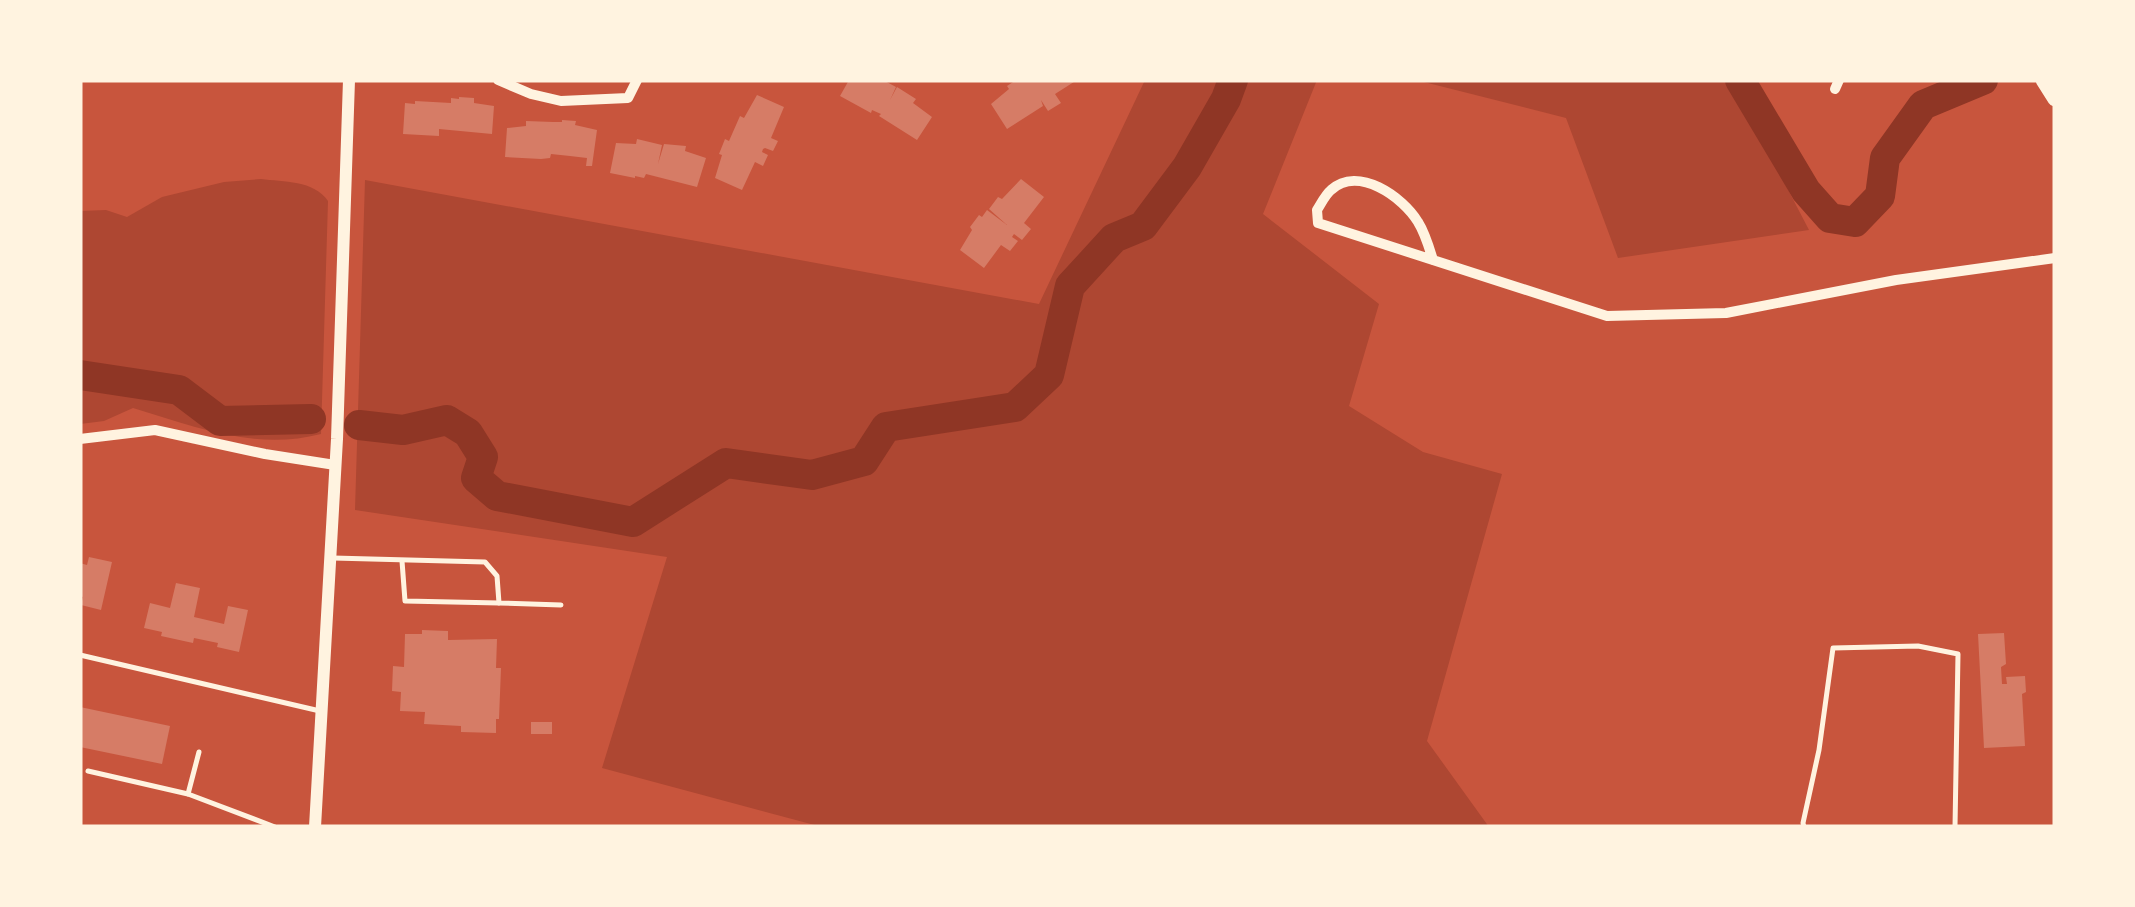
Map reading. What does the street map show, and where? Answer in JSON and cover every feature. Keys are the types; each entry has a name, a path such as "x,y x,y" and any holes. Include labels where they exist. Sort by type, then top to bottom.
{"main road":[{"path":"2043,80 2055,99"}],"street":[{"path":"315,827 336,464 349,80"},
{"path":"498,80 561,101 628,98 637,80"},
{"path":"1433,260 1418,220 1378,186 1353,180 1332,188 1317,210 1318,223 1607,316 1726,313 1896,280 2055,258"},
{"path":"80,439 155,430 265,454 336,464"}],"lane":[{"path":"330,558 485,562 497,576 499,604"},
{"path":"402,561 404,601 561,605"},
{"path":"1804,827 1833,648 1918,646 1958,654 1955,827"},
{"path":"80,654 322,712"},
{"path":"188,794 199,752"},
{"path":"88,771 188,794 275,827"}],"shaded area":[{"path":"1145,80 1317,80 1263,214 1379,304 1349,406 1423,452 1502,474 1427,741 1489,827 822,827 602,768 667,557 355,510 365,180 1039,304"},
{"path":"1416,80 1731,80 1809,230 1618,258 1566,118"},
{"path":"261,179 306,186 328,201 321,434 273,440 226,435 133,408 104,421 80,424 80,211 106,210 127,217 162,197 224,182"}],"building":[{"path":"849,80 883,80 896,87 890,100 897,87 916,99 913,103 932,117 917,140 881,114 872,110 871,113 840,96"},
{"path":"1016,80 1077,80 1055,94 1061,103 1048,111 1041,100 1043,106 1007,129 991,104"},
{"path":"757,95 784,107 771,138 778,141 773,151 763,149 768,155 763,166 755,162 742,190 715,178 725,139 729,141 740,116 744,118"},
{"path":"451,98 494,106 492,134 439,129 439,136 403,134 405,103 451,103"},
{"path":"562,120 597,130 592,166 586,166 587,158 551,154 550,158 541,159 505,157 507,128 526,126 526,121"},
{"path":"637,139 662,145 658,164 664,144 686,146 685,151 706,158 697,187 646,174 644,178 635,178 610,173 616,143 636,144"},
{"path":"1021,179 1044,197 1024,223 1031,229 1022,240 1014,234 1012,237 1018,241 1010,251 1001,245 984,268 960,250 972,230 970,227 987,210 1007,225 989,209"},
{"path":"89,557 112,562 101,610 81,605 80,563 87,565"},
{"path":"176,583 200,588 194,617 224,624 228,606 248,610 239,652 194,638 193,643 161,636 162,632 144,628 150,603 170,608"},
{"path":"422,630 448,631 448,640 497,639 496,668 501,668 496,733 461,732 461,726 424,724 425,712 400,711 401,692 392,691 393,666 404,667 405,634 422,634"},
{"path":"2004,633 2006,664 2001,667 2002,684 2007,684 2006,677 2025,676 2025,746 1984,748 1978,634"},
{"path":"80,707 170,726 162,764 80,747"},
{"path":"531,722 552,722 552,734 531,734"}],"waterway":[{"path":"359,425 403,430 447,420 468,433 483,457 476,478 497,496 633,522 726,463 812,475 864,461 886,427 1015,407 1049,375 1070,286 1114,238 1143,226 1187,167 1233,80"},
{"path":"1740,80 1806,191 1830,218 1855,222 1880,196 1885,158 1923,105 1983,80"},
{"path":"80,375 179,390 220,421 311,419"}]}
